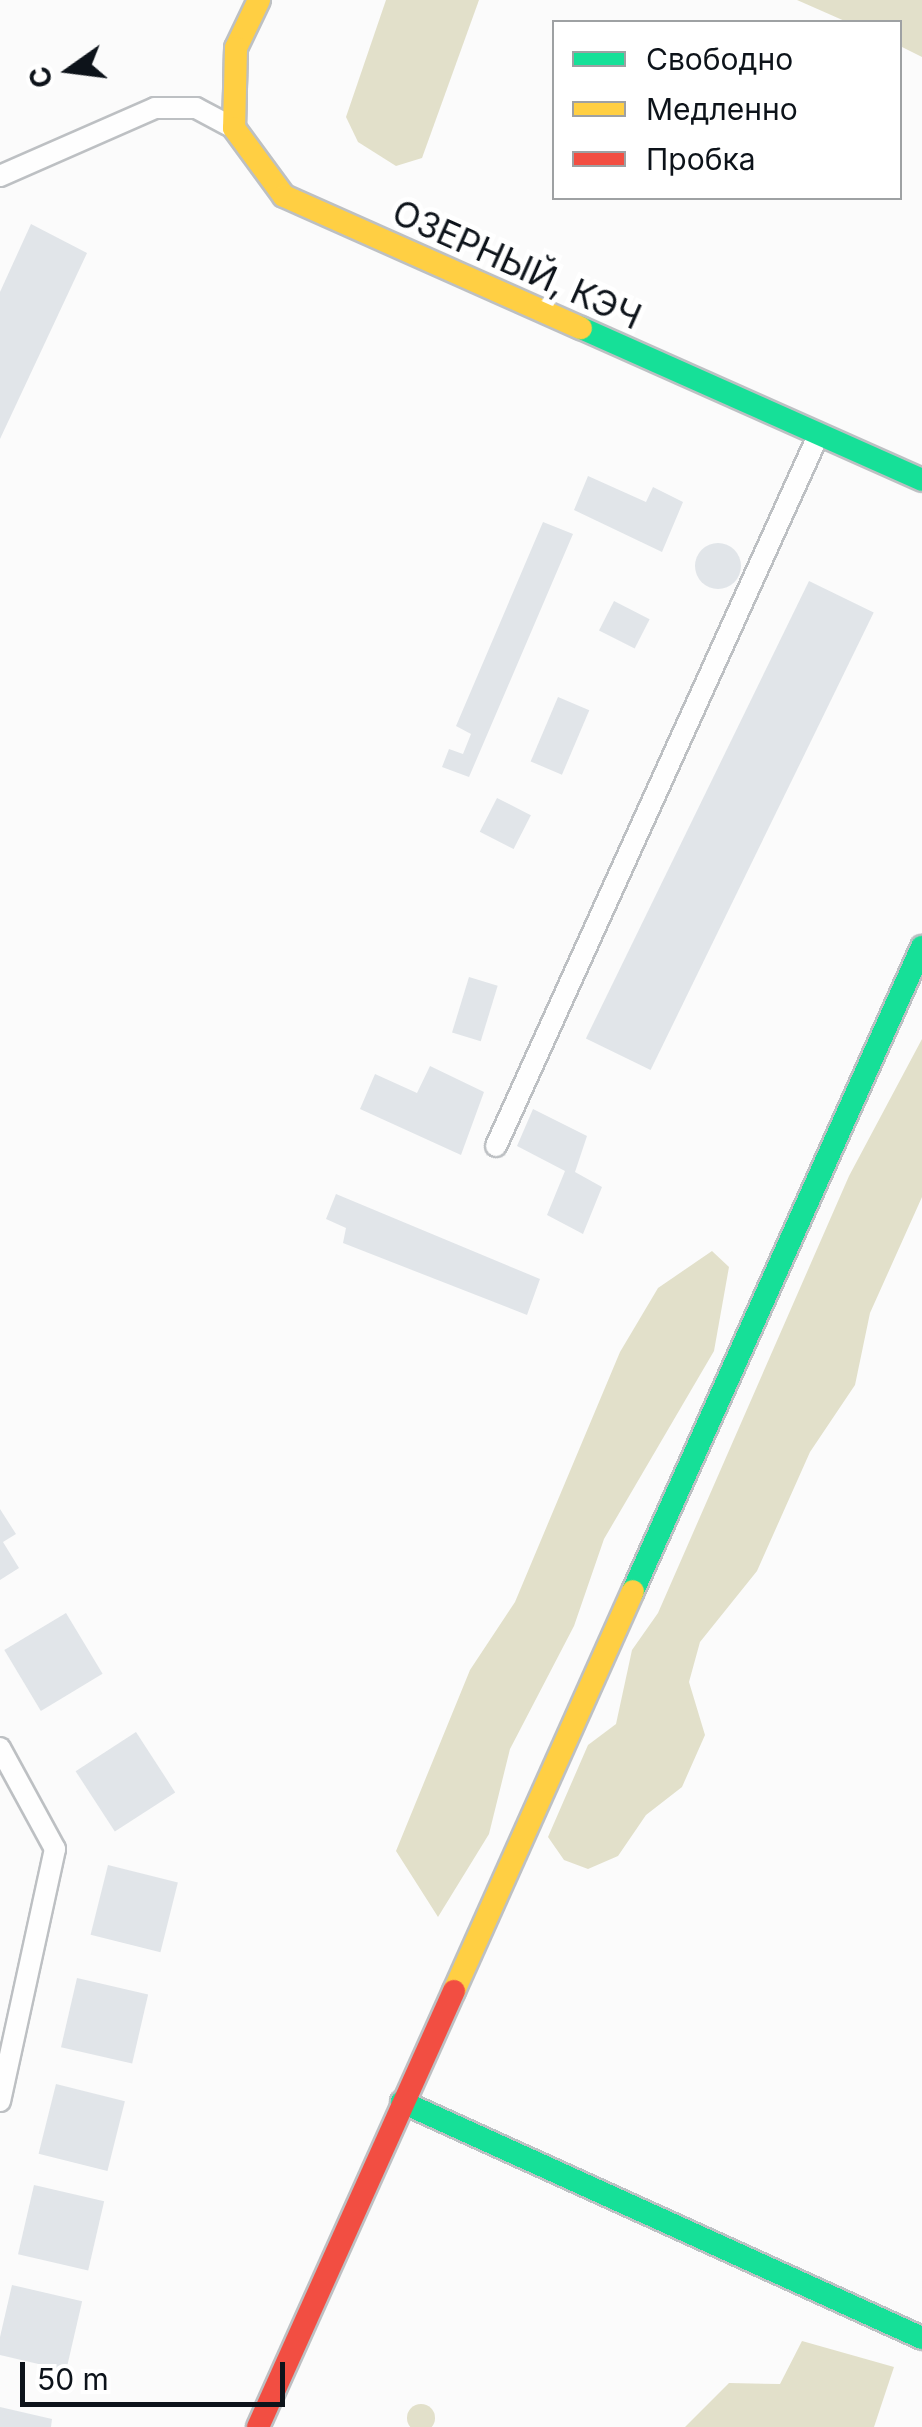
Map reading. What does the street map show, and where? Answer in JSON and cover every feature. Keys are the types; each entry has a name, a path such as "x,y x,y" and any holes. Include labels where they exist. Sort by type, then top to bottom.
{"street":[{"path":"234,128 236,48 259,0"},
{"name":"ОЗЕРНЫЙ, КЭЧ","path":"234,128 284,196 922,480"},
{"path":"258,2427 922,947"},
{"path":"402,2102 922,2338"}],"lane":[{"path":"3,180 155,108 196,108 234,128"},
{"path":"496,1146 817,436"},
{"path":"0,1748 55,1849 0,2101"}],"shaded area":[{"path":"386,0 479,0 422,158 396,166 358,142 346,117"},
{"path":"797,0 922,0 922,57 902,47 902,20 842,20"},
{"path":"922,1039 922,1197 870,1313 855,1385 810,1452 757,1571 700,1642 689,1682 705,1735 682,1787 646,1815 618,1856 588,1869 564,1860 548,1837 588,1745 616,1724 632,1650 658,1613 849,1176"},
{"path":"712,1251 729,1267 714,1351 604,1539 574,1626 510,1749 489,1834 438,1917 396,1851 470,1670 515,1602 620,1352 658,1288"},
{"path":"802,2341 894,2367 874,2427 685,2427 729,2383 780,2384"},
{"path":"415,2405 427,2405 434,2412 431,2428 411,2428 408,2424 408,2412"}],"building":[{"path":"31,224 87,253 0,439 0,292"},
{"path":"588,476 646,502 653,487 683,502 662,552 574,510"},
{"path":"543,522 573,534 469,777 442,767 449,749 463,754 471,734 456,726"},
{"path":"718,543 734,550 741,566 734,582 718,589 702,582 695,566 702,550"},
{"path":"809,581 874,613 651,1070 586,1038"},
{"path":"614,601 650,619 635,649 599,630"},
{"path":"558,697 589,710 562,775 531,761"},
{"path":"497,798 531,815 514,849 480,832"},
{"path":"469,977 498,986 481,1041 452,1032"},
{"path":"430,1066 484,1092 461,1155 360,1109 375,1074 417,1093"},
{"path":"533,1109 587,1136 575,1172 602,1187 583,1234 547,1215 565,1171 517,1146"},
{"path":"336,1194 540,1279 527,1315 343,1243 346,1228 326,1219"},
{"path":"0,1509 16,1534 3,1542 19,1568 0,1580"},
{"path":"66,1613 103,1674 41,1711 4,1650"},
{"path":"136,1732 175,1792 115,1832 76,1771"},
{"path":"108,1865 178,1882 160,1952 91,1935"},
{"path":"77,1978 148,1994 132,2064 61,2047"},
{"path":"56,2084 125,2101 107,2171 39,2154"},
{"path":"34,2185 104,2201 88,2270 18,2254"},
{"path":"12,2285 82,2301 66,2370 0,2355 0,2337"},
{"path":"0,2407 52,2419 51,2427 0,2427"}],"traffic: fast":[{"path":"581,328 922,480"},
{"path":"633,1591 922,947"},
{"path":"402,2102 922,2338"}],"traffic: slow":[{"path":"259,0 236,48 234,128 284,196 581,328"},
{"path":"454,1991 633,1591"}],"traffic: jam":[{"path":"258,2427 454,1991"}]}
